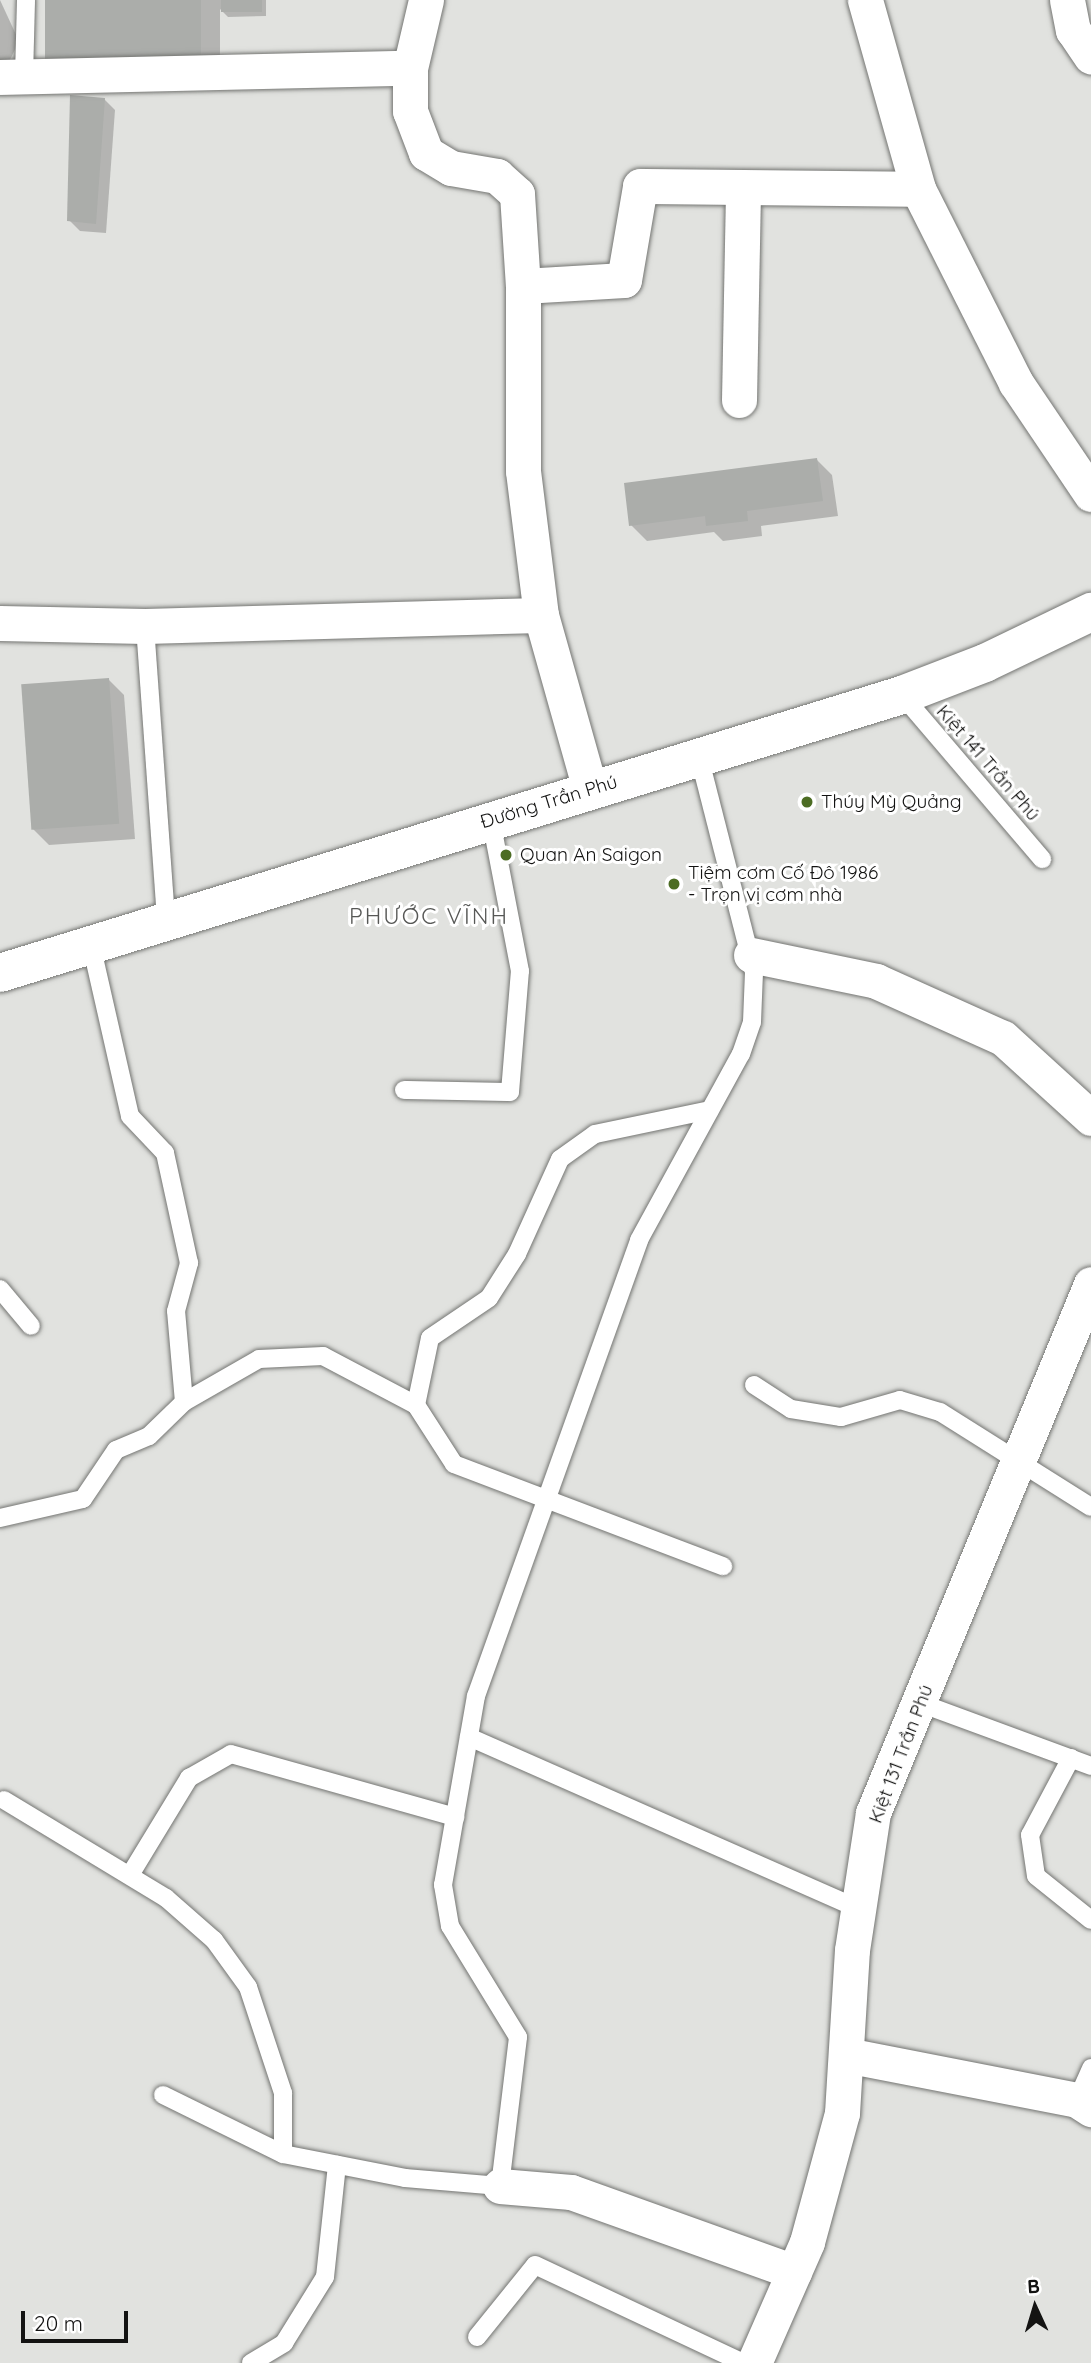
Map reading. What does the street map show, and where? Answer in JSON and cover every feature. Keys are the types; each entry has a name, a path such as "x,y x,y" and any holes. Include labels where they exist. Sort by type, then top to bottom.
{"street":[{"path":"426,0 410,68 410,111 426,153 451,168 497,176 517,194 523,286 523,471 541,615 590,789"},
{"path":"865,0 918,189 1016,383 1091,494"},
{"path":"1067,0 1073,30 1091,57"},
{"path":"12,77 410,68"},
{"path":"523,286 624,280 640,186 918,189"},
{"path":"739,400 743,187"},
{"name":"Đường Trần Phú","path":"0,973 902,695 985,663 1091,611"},
{"path":"0,623 145,626 541,615"},
{"path":"751,955 876,981 1003,1038 1091,1118"},
{"name":"Kiệt 131 Trần Phú","path":"754,2363 807,2242 842,2113 859,1909 873,1813 1091,1284"},
{"path":"846,2055 1084,2105"},
{"path":"500,2186 571,2192 794,2272"}],"lane":[{"path":"12,77 26,0"},
{"path":"145,626 166,920"},
{"name":"Kiệt 141 Trần Phú","path":"902,695 1042,859"},
{"path":"163,2095 283,2154 405,2178 500,2186 518,2038 450,1926 443,1885 476,1696 546,1499 639,1240 710,1110 752,1022 751,955 699,756"},
{"path":"404,1090 510,1092 520,971 491,820"},
{"path":"90,945 130,1116 165,1153 189,1263 176,1311 184,1402"},
{"path":"416,1405 430,1338 489,1298 517,1254 560,1159 595,1134 710,1110"},
{"path":"0,1289 31,1326"},
{"path":"0,1518 83,1499 116,1450 149,1436 184,1402 259,1359 323,1356 416,1405 454,1465 723,1566"},
{"path":"754,1385 791,1409 841,1418 900,1400 940,1412 1091,1507"},
{"path":"920,1703 1091,1766"},
{"path":"469,1737 859,1909"},
{"path":"130,1875 189,1778 231,1754 455,1817"},
{"path":"1071,1758 1030,1835 1036,1876 1091,1920"},
{"path":"1,1798 166,1898 214,1940 248,1987 284,2093 283,2154"},
{"path":"1084,2105 1091,2068"},
{"path":"251,2363 284,2343 325,2277 337,2165"},
{"path":"477,2337 535,2266 743,2363"}],"building":[{"path":"45,0 201,0 201,64 45,64"},
{"path":"221,0 262,0 262,12 221,12"},
{"path":"70,95 105,98 96,224 67,221"},
{"path":"817,458 823,501 747,511 748,521 706,526 705,516 629,526 624,483"},
{"path":"109,678 119,824 31,830 21,684"}],"place":[{"name":"Thúy Mỳ Quảng","path":"807,802"},
{"name":"Quan An Saigon","path":"506,855"},
{"name":"Tiệm cơm Cố Đô 1986 - Trọn vị cơm nhà","path":"674,884"}],"district":[{"name":"PHƯỚC VĨNH","path":"429,916"}]}
